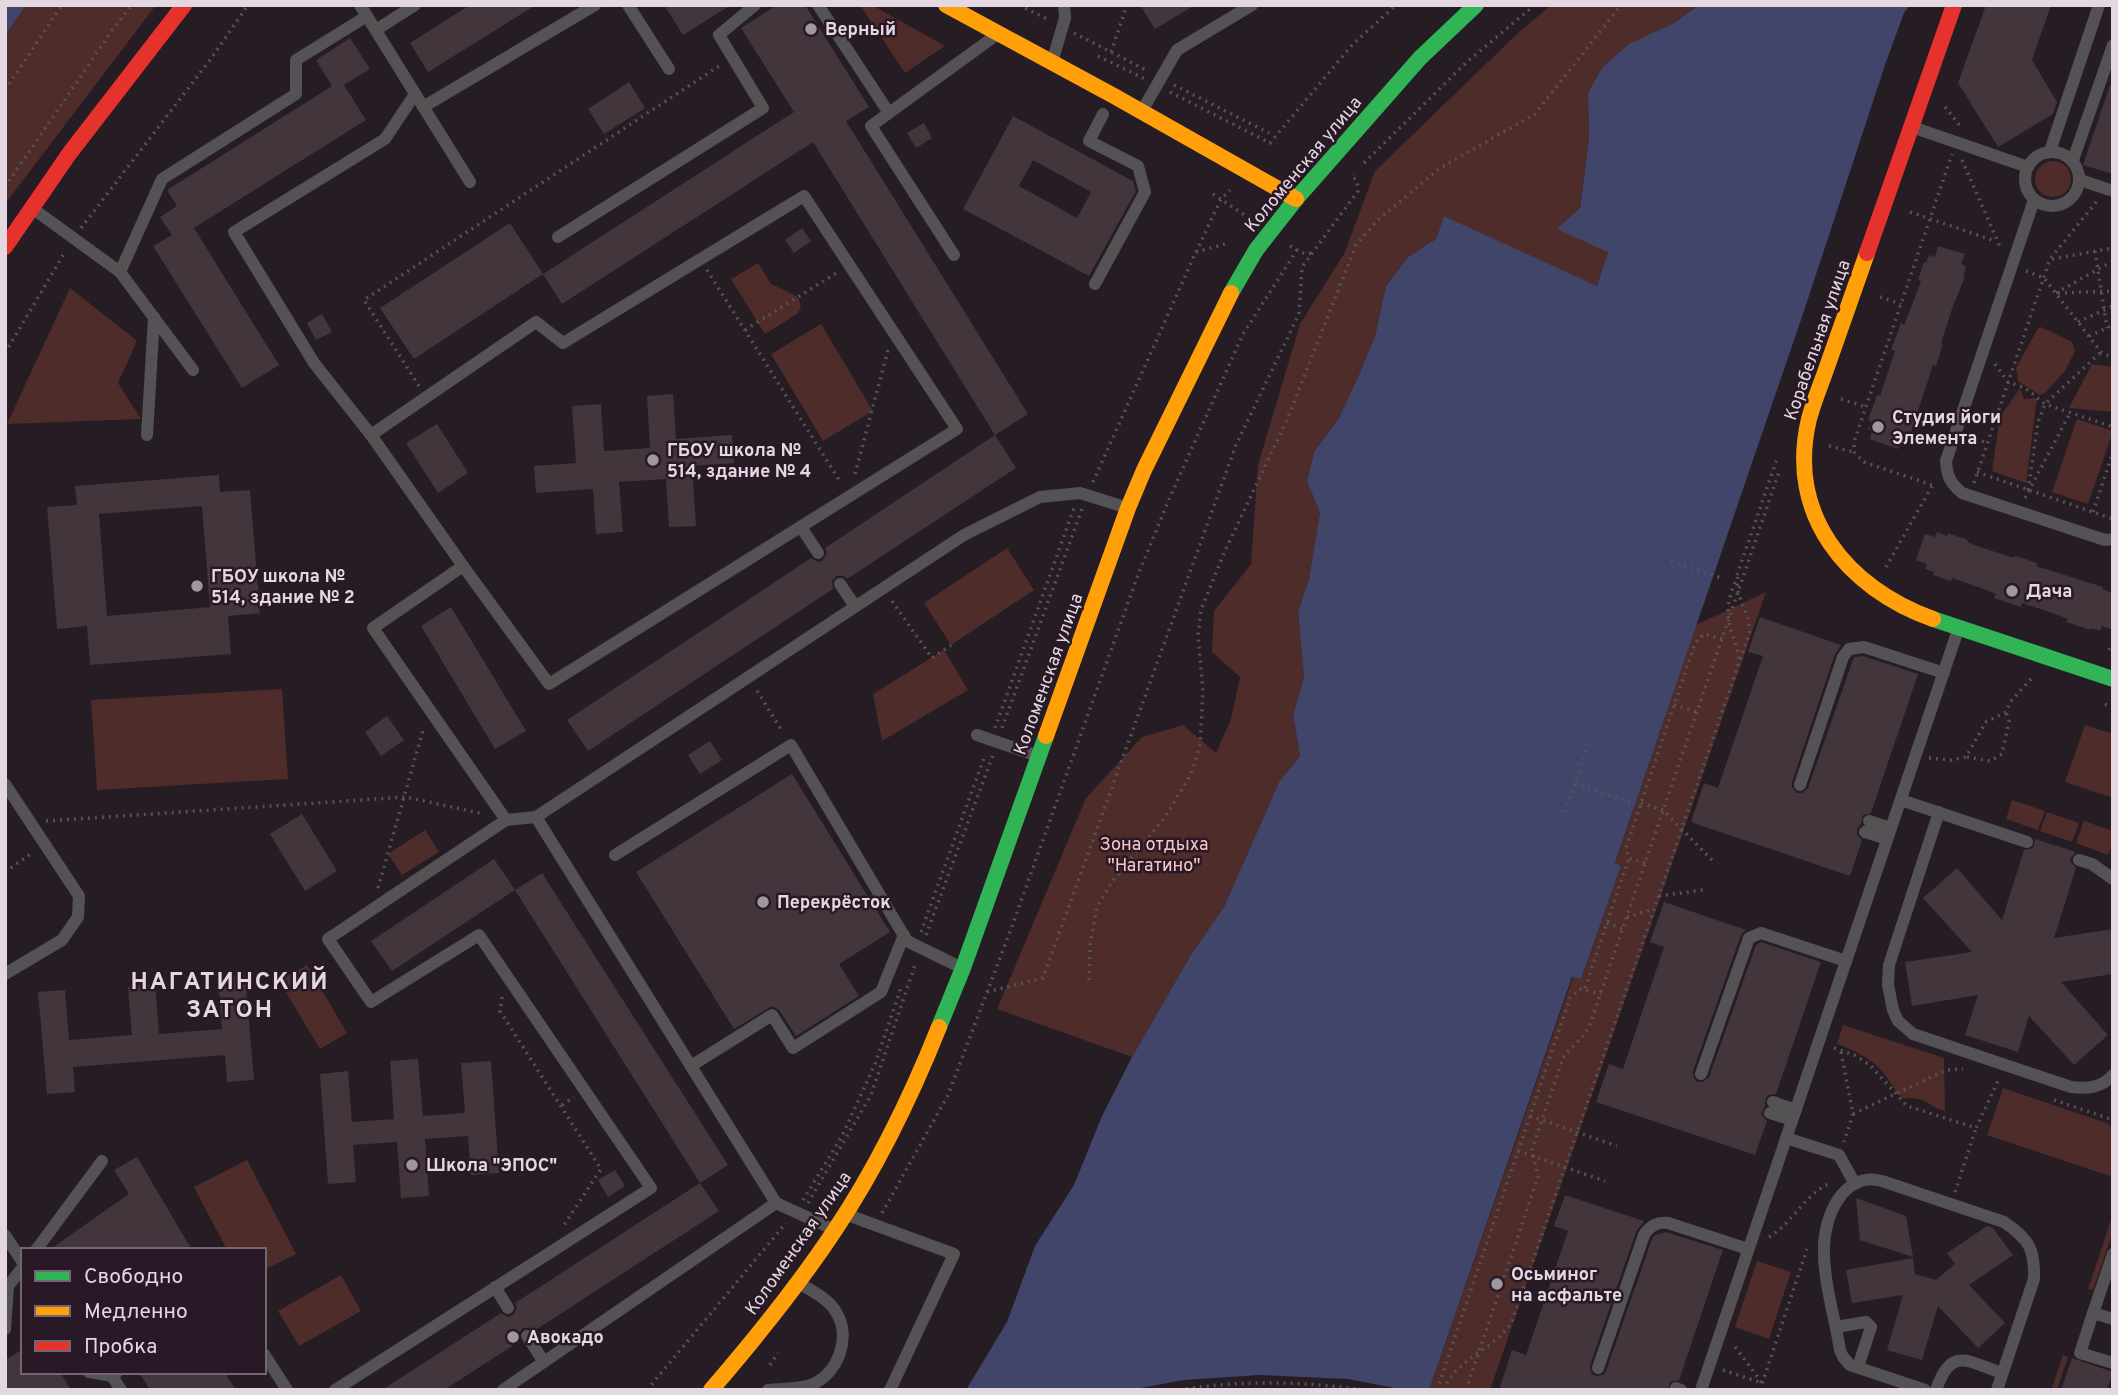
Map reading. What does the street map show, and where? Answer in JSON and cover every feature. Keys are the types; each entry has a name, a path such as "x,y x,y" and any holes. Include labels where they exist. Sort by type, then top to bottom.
{"street":[{"path":"5,247 88,126 184,5"},
{"path":"946,5 1296,199"},
{"name":"Коломенская улица","path":"711,1390 766,1325 835,1230 874,1165 917,1082 963,968 1128,508 1222,310 1256,250 1296,199 1420,58 1476,5"},
{"name":"Корабельная улица","path":"1954,5 1809,419 1804,444 1810,503 1832,549 1851,572 1883,596 1915,612 2113,678"}],"lane":[{"path":"376,30 415,5"},
{"path":"423,107 595,5"},
{"path":"628,5 669,69"},
{"path":"818,5 889,113"},
{"path":"1052,62 1065,18 1064,5"},
{"path":"1142,112 1177,50 1252,5"},
{"path":"2050,151 2099,5"},
{"path":"558,237 763,108 719,35 753,6"},
{"path":"120,272 162,179 296,94 296,60 363,11 470,182"},
{"path":"954,255 871,126 998,33"},
{"path":"2073,160 2111,59 2113,45"},
{"path":"371,435 536,322 562,343 804,195 957,429 549,684 371,435 314,363 234,232 385,139 415,93"},
{"path":"1095,284 1145,192 1138,166 1089,141 1103,114"},
{"path":"1912,127 2028,167"},
{"path":"2050,151 2059,152 2073,160 2080,180 2074,196 2059,206 2034,200 2025,186 2028,167 2037,156 2050,151"},
{"path":"2080,180 2110,190"},
{"path":"2034,200 1946,461 1948,476 1962,493 2105,540 2113,538"},
{"path":"30,207 120,272 193,370"},
{"path":"147,435 154,317"},
{"path":"335,1390 651,1188 479,936 371,1002 328,939 506,820 536,817 964,535 1040,497 1083,494 1128,508"},
{"path":"801,527 818,552"},
{"path":"463,566 373,628 506,820"},
{"path":"840,584 855,607"},
{"path":"1701,1390 1959,627"},
{"path":"1800,785 1843,657 1849,649 1864,647 1944,673"},
{"path":"977,736 1038,756"},
{"path":"615,855 791,745 907,941 963,968"},
{"path":"5,784 79,897 78,916 62,940 5,974"},
{"path":"1901,800 2027,842"},
{"path":"1939,812 1890,956 1888,985 1898,1021 1913,1034 2071,1087 2089,1089 2113,1075"},
{"path":"536,817 776,1203 835,1230"},
{"path":"1867,826 1889,834"},
{"path":"2079,860 2092,864 2113,879"},
{"path":"1701,1074 1749,937 1760,933 1769,934 1846,961"},
{"path":"691,1066 772,1015 793,1048 881,992 904,935"},
{"path":"1772,1107 1794,1115"},
{"path":"1786,1138 1839,1156 1855,1184"},
{"path":"37,1248 102,1161"},
{"path":"1925,1390 1850,1365 1843,1357 1824,1259 1824,1240 1839,1195 1855,1184 1875,1179 2004,1222 2022,1234 2035,1262 2034,1279 1997,1390"},
{"path":"503,1390 776,1203"},
{"path":"845,1213 954,1254 890,1390"},
{"path":"1598,1368 1648,1228 1661,1222 1668,1223 1749,1248"},
{"path":"5,1235 21,1262"},
{"path":"2113,1254 2080,1353 2113,1363"},
{"path":"5,1329 8,1286 21,1268"},
{"path":"768,1390 812,1385 829,1374 841,1353 843,1329 836,1310 796,1281"},
{"path":"495,1287 509,1308"},
{"path":"2093,1313 2113,1319"},
{"path":"1836,1327 1866,1322 1871,1327 1858,1367"},
{"path":"527,1336 544,1362"},
{"path":"266,1357 287,1390"},
{"path":"1936,1390 1943,1370 1959,1360 2002,1373"},
{"path":"115,1374 121,1390"}],"path":[{"path":"5,90 62,5"},
{"path":"5,187 132,5"},
{"path":"5,354 73,238 210,60 248,5"},
{"path":"1019,5 1111,52 1270,143 1352,45 1396,5"},
{"path":"1111,52 1127,5"},
{"path":"987,992 1043,978 1236,445 1299,314 1302,267 1358,191 1357,181 1352,176 1468,61 1535,5"},
{"path":"1089,981 1090,945 1097,907 1112,882 1164,817 1191,775 1200,746 1203,691 1198,636 1201,610 1224,553 1287,420 1356,245 1378,220 1440,168 1535,114 1622,5"},
{"path":"1096,55 1159,81 1269,133"},
{"path":"426,397 364,300 733,57"},
{"path":"1941,98 1946,110 1962,125 1956,142"},
{"path":"1854,452 1854,442 1952,154 1940,152"},
{"path":"1960,156 1996,241 2011,267 2044,278 2101,352 2113,358"},
{"path":"798,1213 842,1136 875,1064 1083,494 1221,200 1243,175 1239,167"},
{"path":"1969,495 2050,259 2110,190"},
{"path":"1901,209 1996,241"},
{"path":"1196,252 1233,242"},
{"path":"2050,259 2113,248"},
{"path":"875,1225 948,1095 1138,575 1243,334 1297,250 1305,254 1312,253"},
{"path":"2095,251 2108,328"},
{"path":"700,259 849,497"},
{"path":"2056,293 2113,261"},
{"path":"745,330 850,265"},
{"path":"2056,293 2113,291"},
{"path":"1872,294 1901,304"},
{"path":"2078,322 2113,306"},
{"path":"2089,336 2113,325"},
{"path":"849,497 893,331"},
{"path":"1984,348 2008,382 2025,388 2045,404 2113,427"},
{"path":"2028,490 2038,422 2045,404 2101,352"},
{"path":"1837,397 1866,407"},
{"path":"2028,490 2070,413"},
{"path":"1824,451 1824,445 1854,452 1864,462 1932,485 1884,572"},
{"path":"1739,664 1738,647 1728,620 1729,599 1781,446"},
{"path":"2093,512 2113,452"},
{"path":"1466,1390 1538,1177 1532,1149 1563,1058 1586,1035 1784,457"},
{"path":"1977,472 2113,519"},
{"path":"994,741 1083,494"},
{"path":"1671,561 1721,578"},
{"path":"1444,1390 1455,1372 1504,1332 1512,1321 1750,629 1737,595 1738,574"},
{"path":"883,588 932,658 951,645"},
{"path":"1584,989 1629,858 1626,848 1699,637 1709,634 1722,639"},
{"path":"2108,656 2113,640"},
{"path":"1916,755 1951,760 1966,757 1990,761 2002,754 2009,720 2006,712 2010,702 2035,674"},
{"path":"748,677 791,745"},
{"path":"1674,705 1697,712"},
{"path":"371,910 406,797 429,709"},
{"path":"1966,757 1986,722 2006,712"},
{"path":"1565,812 1588,744"},
{"path":"1575,784 1635,804"},
{"path":"30,822 406,797 506,820"},
{"path":"1641,803 1663,810 1713,861"},
{"path":"5,872 44,844"},
{"path":"1629,858 1646,863"},
{"path":"1658,896 1703,890"},
{"path":"1627,917 1654,909"},
{"path":"1607,923 1623,929"},
{"path":"647,1390 798,1213 871,1095 919,947"},
{"path":"505,974 500,1011 601,1169 543,1257"},
{"path":"1437,1390 1570,998 1576,990 1584,989 1601,994"},
{"path":"1818,1042 1870,1065 1907,1106 1976,1128"},
{"path":"1825,1196 1853,1114 1840,1050"},
{"path":"1853,1114 1952,1068 1975,1073"},
{"path":"1951,1204 1976,1128 1998,1081 2011,1085"},
{"path":"2049,1098 2113,1120"},
{"path":"1530,1116 1617,1146"},
{"path":"1518,1151 1605,1181"},
{"path":"1749,1248 1778,1231 1811,1195 1830,1183"},
{"path":"1760,1390 1808,1246"},
{"path":"1722,1328 1762,1384"},
{"path":"1709,1366 1762,1384"},
{"path":"1179,1390 1239,1385 1308,1384 1363,1390"}],"green space":[{"path":"26,5 156,5 5,204 5,36"},
{"path":"860,5 872,5 945,46 905,73"},
{"name":"Зона отдыха \"Нагатино\"","path":"1551,5 1699,5 1674,23 1629,45 1588,93 1589,137 1580,208 1608,252 1597,287 1444,216 1436,239 1408,257 1386,286 1375,336 1339,418 1314,452 1307,480 1320,513 1309,579 1298,612 1304,677 1293,715 1300,756 1279,782 1224,907 1192,953 1132,1057 997,1009 1086,798 1142,737 1183,725 1216,753 1231,719 1240,677 1212,652 1214,611 1251,564 1258,465 1300,324 1344,254 1375,171 1518,33"},
{"path":"2053,161 2066,166 2071,179 2066,192 2053,197 2040,192 2035,179 2040,166"},
{"path":"758,263 771,284 798,297 801,307 797,314 765,334 731,279"},
{"path":"70,288 137,341 118,383 141,419 7,424"},
{"path":"821,324 873,411 823,441 771,354"},
{"path":"2041,327 2072,342 2075,351 2065,371 2040,395 2018,381 2016,368"},
{"path":"2092,364 2113,367 2113,412 2069,408"},
{"path":"2020,388 2024,399 2037,398 2026,483 1992,471 2000,417"},
{"path":"2077,419 2113,431 2088,504 2052,492"},
{"path":"1007,548 1034,590 951,645 924,603"},
{"path":"1766,592 1490,1390 1429,1390 1573,977 1581,979 1621,866 1615,864 1696,625"},
{"path":"944,650 968,690 882,741 873,694"},
{"path":"282,689 288,779 97,790 91,700"},
{"path":"2085,725 2113,734 2113,798 2065,782"},
{"path":"2012,800 2045,811 2038,830 2006,819"},
{"path":"2047,812 2079,823 2072,842 2040,831"},
{"path":"2084,821 2113,831 2113,842 2108,855 2076,843"},
{"path":"425,830 439,852 402,875 388,854"},
{"path":"307,965 347,1033 320,1049 279,981"},
{"path":"1843,1025 1944,1058 1945,1111 1922,1100 1903,1098 1875,1064 1857,1052 1837,1044"},
{"path":"2003,1088 2109,1124 2114,1150 2110,1176 1987,1135"},
{"path":"247,1160 296,1254 266,1269 266,1248 226,1248 194,1187"},
{"path":"2113,1214 2113,1232 2093,1290 2088,1289"},
{"path":"1757,1261 1791,1272 1769,1339 1735,1327"},
{"path":"341,1275 361,1311 299,1346 278,1311"},
{"path":"2063,1355 2068,1357 2057,1390 2051,1390"}],"water":[{"path":"5,5 26,5 5,36"},
{"path":"1699,5 1910,5 1904,13 1886,62 1804,311 1615,863 1621,866 1581,979 1572,977 1429,1390 966,1390 1007,1322 1035,1246 1074,1185 1102,1116 1132,1057 1192,953 1224,907 1279,782 1300,756 1293,715 1304,677 1298,612 1309,579 1320,513 1307,481 1314,452 1339,418 1375,336 1386,286 1408,257 1436,239 1444,216 1597,286 1608,252 1557,229 1580,208 1589,137 1588,93 1602,68 1629,44 1674,23"}],"pier":[{"path":"1259,1375 1348,1379 1405,1390 1130,1390 1184,1380"}],"building":[{"path":"470,5 536,5 428,72 410,43"},
{"path":"664,5 731,5 683,35"},
{"path":"777,5 805,5 869,107 846,121 1028,414 995,435 813,142 562,304 543,274 794,112 741,28"},
{"path":"1140,5 1195,5 1155,29"},
{"path":"1986,5 2051,5 2032,60 2057,102 2053,114 1998,147 1958,83"},
{"path":"350,38 370,69 344,85 366,120 194,228 279,365 242,388 153,246 172,235 160,217 177,206 167,190 332,86 316,60"},
{"path":"629,82 645,108 604,134 588,109"},
{"path":"2110,85 2113,86 2113,174 2083,165"},
{"path":"1013,116 1133,181 1136,191 1089,276 963,209","holes":["1033,160 1091,192 1077,218 1019,186"]},
{"path":"924,123 932,138 916,148 907,133"},
{"path":"510,223 543,274 414,359 380,308"},
{"path":"802,228 811,241 794,253 785,240"},
{"path":"1938,246 1965,254 1961,264 1966,266 1965,277 1911,432 1909,431 1906,440 1901,438 1898,449 1870,439 1872,431 1868,430 1871,421 1868,420 1877,395 1880,396 1895,351 1891,350 1901,323 1904,325 1921,281 1918,280 1924,262 1926,263 1929,255 1935,257"},
{"path":"322,314 332,332 316,340 307,323"},
{"path":"673,394 676,439 732,435 734,463 692,466 696,526 669,527 666,479 619,482 623,532 596,534 593,489 536,493 534,466 576,463 572,406 601,404 604,451 650,448 647,396"},
{"path":"437,424 468,473 438,493 406,443"},
{"path":"995,435 1016,468 847,579 836,576 832,581 833,589 588,751 567,720 811,558 818,562 823,560 827,553 825,548"},
{"path":"219,475 220,492 250,490 260,613 228,616 231,654 90,665 87,626 57,629 47,507 77,505 75,486","holes":["202,506 210,607 107,616 99,514"]},
{"path":"1937,532 1947,536 1948,533 1977,546 2014,558 2026,559 2037,563 2036,566 2103,587 2102,589 2113,593 2113,630 2102,626 2100,631 2091,630 2022,603 2021,607 1994,598 1996,594 1981,588 1933,575 1934,572 1925,569 1927,564 1916,560 1925,534 1935,537"},
{"path":"451,607 526,731 495,749 421,626"},
{"path":"1760,617 1841,645 1835,654 1792,782 1797,793 1808,788 1854,657 1863,656 1918,674 1871,813 1863,815 1857,829 1857,835 1862,840 1850,876 1691,822 1704,783 1718,788 1763,656 1748,652"},
{"path":"387,716 404,740 381,756 365,732"},
{"path":"710,741 722,760 700,774 688,755"},
{"name":"Перекрёсток","path":"792,774 890,932 839,964 859,996 796,1036 779,1010 772,1006 734,1029 636,872"},
{"path":"302,814 337,871 305,891 270,834"},
{"path":"2035,839 2076,852 2070,861 2076,868 2054,938 2113,929 2113,974 2061,982 2108,1035 2074,1065 2029,1016 2018,1052 1965,1035 1978,995 1912,1006 1905,962 1972,952 1923,898 1957,868 2002,920 2024,850 2033,848"},
{"path":"494,859 515,890 392,971 371,941"},
{"path":"542,873 728,1165 700,1183 515,890"},
{"path":"1664,902 1746,930 1741,935 1693,1071 1697,1082 1703,1082 1709,1077 1756,945 1761,942 1821,962 1776,1094 1768,1095 1765,1100 1761,1114 1767,1121 1755,1155 1596,1102 1609,1064 1623,1069 1664,947 1650,942"},
{"path":"245,975 254,1080 227,1082 225,1055 73,1067 75,1092 47,1094 38,992 65,990 69,1040 132,1035 128,987 155,984 159,1034 222,1029 218,978"},
{"path":"418,1059 423,1116 465,1113 461,1063 491,1061 499,1173 471,1175 468,1136 425,1139 429,1196 401,1198 397,1142 353,1145 356,1182 328,1184 320,1074 348,1071 352,1122 394,1119 390,1061"},
{"path":"137,1157 191,1248 52,1248 129,1194 114,1170"},
{"path":"615,1170 625,1186 608,1197 598,1180"},
{"path":"700,1183 719,1211 534,1331 523,1328 519,1333 520,1341 444,1390 382,1390 501,1313 508,1317 513,1315 517,1308 515,1303"},
{"path":"1565,1195 1644,1221 1636,1232 1590,1365 1591,1373 1596,1376 1603,1375 1606,1371 1655,1235 1666,1232 1723,1250 1679,1380 1670,1382 1668,1390 1499,1390 1512,1350 1526,1355 1568,1231 1554,1226"},
{"path":"1856,1198 1906,1216 1913,1257 1860,1240"},
{"path":"1987,1226 1992,1227 2013,1255 1969,1285 2005,1323 1978,1348 1938,1306 1922,1360 1887,1350 1903,1295 1852,1303 1846,1270 1913,1258 1915,1274 1936,1280 1955,1264 1947,1253"},
{"path":"21,1350 21,1374 61,1374 71,1390 5,1390 5,1360"},
{"path":"2072,1358 2113,1372 2107,1390 2061,1390"},
{"path":"140,1374 225,1374 236,1390 150,1390"}],"traffic: fast":[{"path":"1231,293 1256,250 1296,199 1420,58 1476,5"},
{"path":"1933,619 2113,679"},
{"path":"939,1027 963,968 1046,736"}],"traffic: slow":[{"path":"946,5 1296,199"},
{"path":"1867,253 1809,419 1804,454 1807,486 1815,516 1830,543 1850,567 1874,588 1933,619"},
{"path":"1046,736 1128,508 1231,293"},
{"path":"711,1390 791,1292 850,1206 892,1131 939,1027"}],"traffic: jam":[{"path":"5,247 69,154 184,5"},
{"path":"1867,253 1954,5"}],"place":[{"name":"Верный","path":"811,29"},
{"name":"Студия йоги Элемента","path":"1878,427"},
{"name":"ГБОУ школа № 514, здание № 4","path":"653,460"},
{"name":"ГБОУ школа № 514, здание № 2","path":"197,586"},
{"name":"Дача","path":"2012,591"},
{"name":"Перекрёсток","path":"763,902"},
{"name":"Школа \"ЭПОС\"","path":"412,1165"},
{"name":"Осьминог на асфальте","path":"1497,1284"},
{"name":"Авокадо","path":"513,1337"}],"district":[{"name":"НАГАТИНСКИЙ ЗАТОН","path":"230,995"}]}
